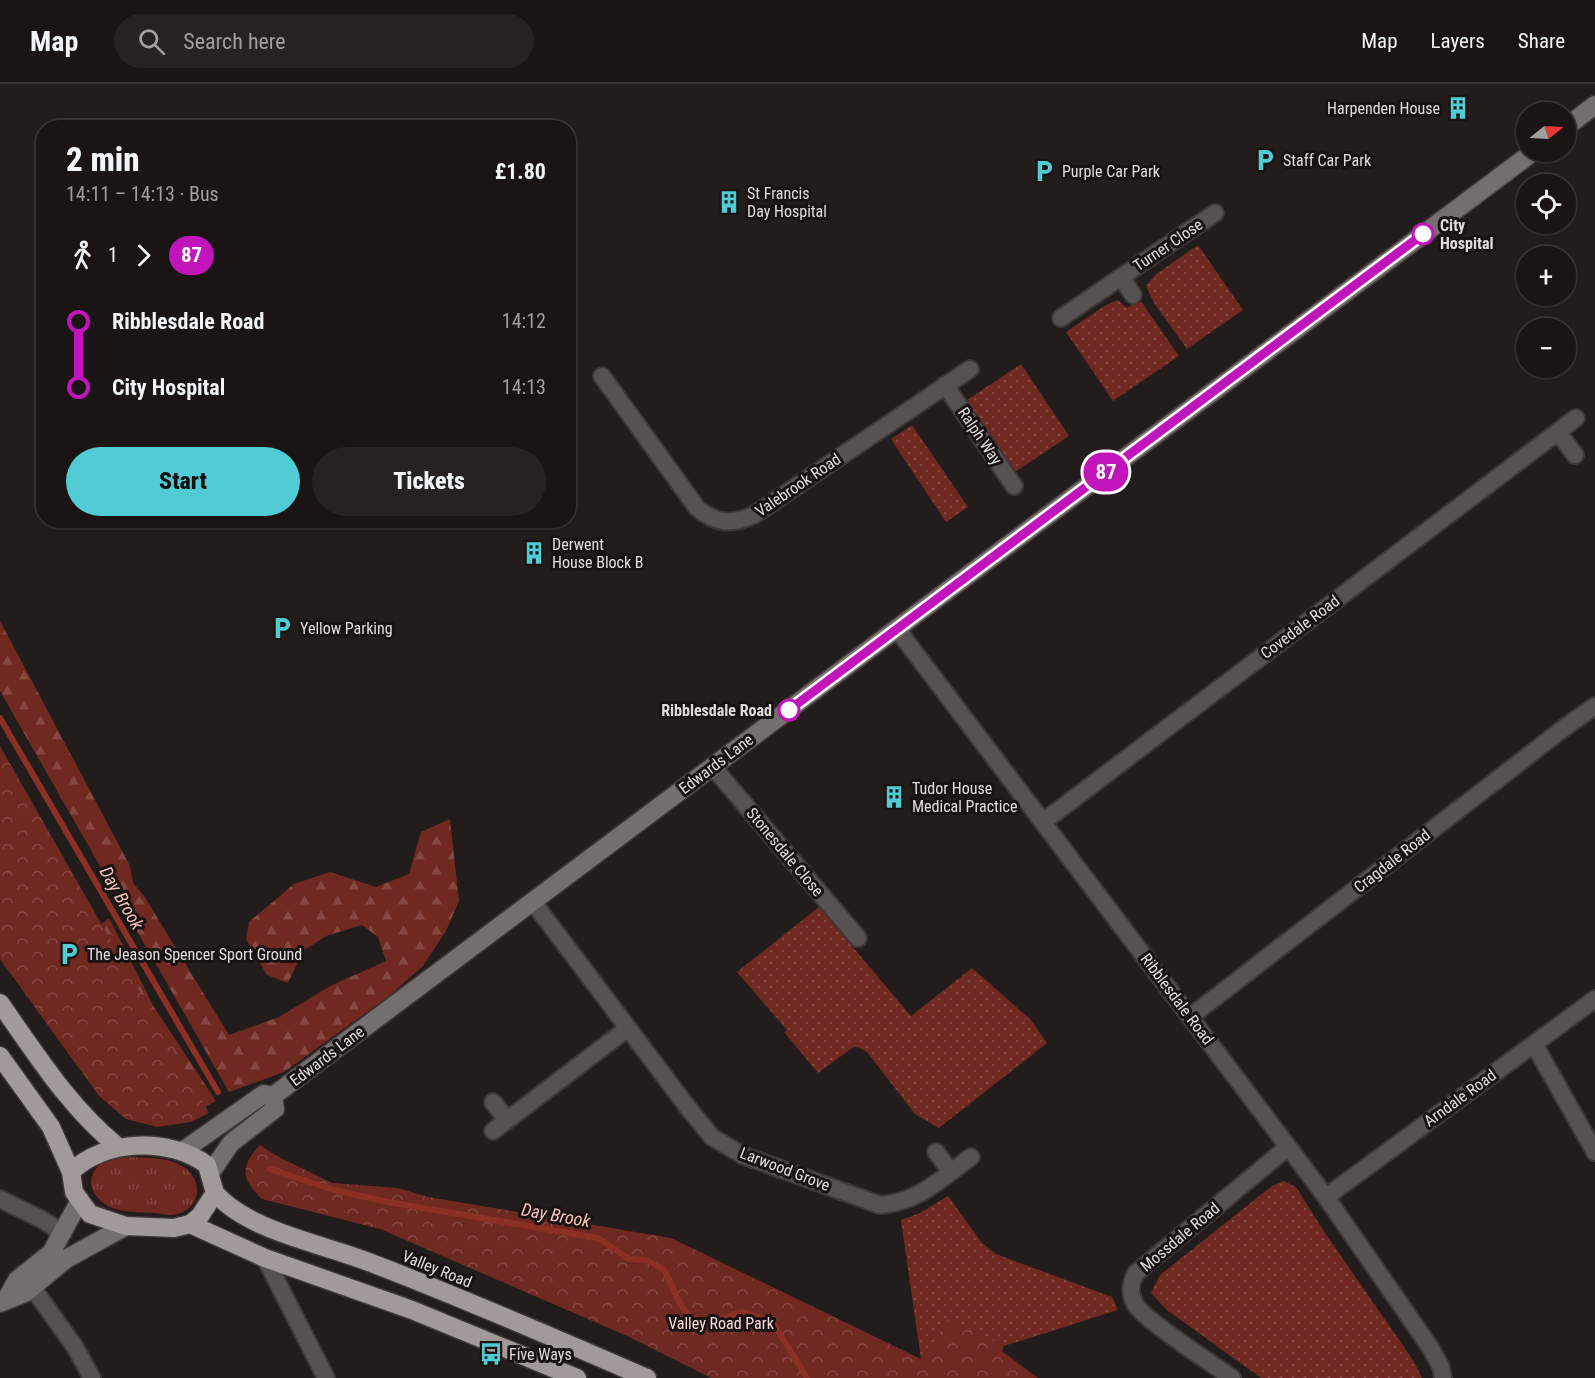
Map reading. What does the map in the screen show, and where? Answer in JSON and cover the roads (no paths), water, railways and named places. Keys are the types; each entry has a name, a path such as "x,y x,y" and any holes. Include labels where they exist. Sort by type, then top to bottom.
{"highway":[{"path":"0,1003 75,1107 94,1128 117,1146"},
{"path":"0,1056 51,1127 71,1172 71,1182 80,1202 90,1214 126,1226 166,1229 190,1224 210,1205 215,1193 211,1172 207,1165 184,1150 117,1146 93,1154 71,1172"},
{"name":"Valley Road","path":"215,1193 226,1206 261,1224 377,1265 647,1378"},
{"path":"190,1224 266,1258 412,1310 577,1378"}],"street":[{"path":"1576,119 1595,105"},
{"name":"Edwards Lane","path":"184,1150 264,1094 273,1096 1520,162"},
{"name":"Turner Close","path":"1061,318 1215,213"},
{"name":"Turner Close","path":"1120,277 1133,295"},
{"name":"Valebrook Road","path":"602,376 697,508 710,519 724,523 741,521 754,515 970,369"},
{"name":"Ralph Way","path":"945,385 1014,486"},
{"name":"Covedale Road","path":"1043,822 1576,418"},
{"path":"1558,432 1575,455"},
{"name":"Ribblesdale Road","path":"897,629 1326,1197 1430,1347 1441,1367 1443,1378"},
{"name":"Cragdale Road","path":"1190,1017 1595,706"},
{"name":"Stonesdale Close","path":"713,767 858,938"},
{"name":"Larwood Grove","path":"533,902 712,1137 742,1155 880,1205 898,1204 915,1198 971,1157"},
{"name":"Arndale Road","path":"1326,1197 1595,999"},
{"path":"493,1131 628,1028"},
{"path":"1534,1044 1595,1152"},
{"name":"Edwards Lane","path":"211,1172 231,1143 275,1109 273,1096"},
{"path":"493,1102 507,1120"},
{"name":"Mossdale Road","path":"1232,1378 1141,1312 1131,1293 1131,1283 1136,1273 1288,1147"},
{"path":"936,1152 951,1172"},
{"path":"1,1199 63,1233"},
{"path":"3,1301 17,1280 51,1253 80,1202"},
{"path":"3,1301 25,1293 66,1259 126,1226"},
{"path":"266,1258 326,1378"},
{"path":"32,1287 75,1347 92,1378"}],"waterway":[{"name":"Day Brook","path":"0,718 218,1092"},
{"name":"Day Brook","path":"270,1169 334,1190 388,1202 598,1238 629,1259 647,1260 664,1270 682,1307 691,1318 712,1322 741,1312 772,1321 807,1378"}],"place":[{"name":"Harpenden House","path":"1458,108"},
{"name":"Staff Car Park","path":"1265,160"},
{"name":"Purple Car Park","path":"1044,171"},
{"name":"St Francis Day Hospital","path":"729,202"},
{"name":"City Hospital","path":"1423,234"},
{"name":"Derwent House Block B","path":"534,553"},
{"name":"Yellow Parking","path":"282,628"},
{"name":"Ribblesdale Road","path":"789,710"},
{"name":"Tudor House Medical Practice","path":"894,797"},
{"name":"The Jeason Spencer Sport Ground","path":"69,954"},
{"name":"Five Ways","path":"491,1354"}],"park label":[{"name":"Valley Road Park","path":"721,1323"}]}
